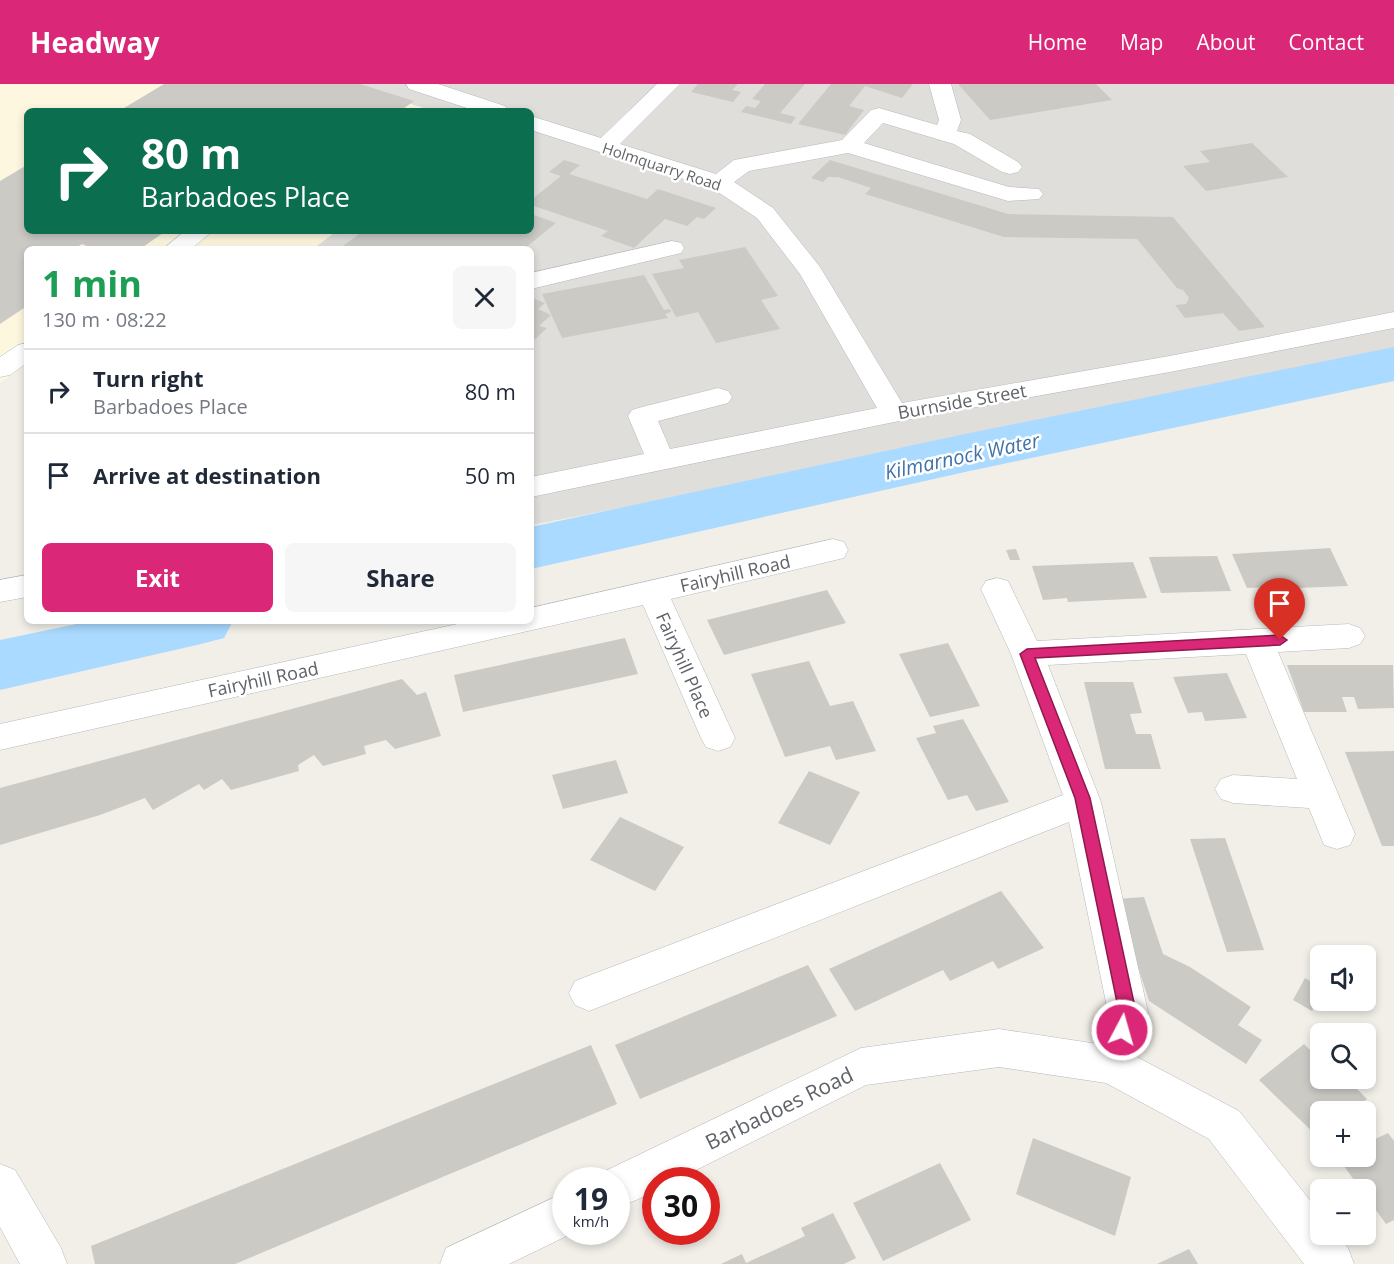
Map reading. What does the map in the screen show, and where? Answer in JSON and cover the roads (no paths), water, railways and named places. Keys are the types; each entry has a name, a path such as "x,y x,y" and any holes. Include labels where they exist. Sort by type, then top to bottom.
{"street":[{"path":"417,84 488,108"},
{"path":"604,147 669,84"},
{"path":"940,84 950,120 945,134"},
{"path":"849,146 879,115 962,139 1010,167"},
{"name":"Holmquarry Road","path":"537,131 604,147 720,183 765,213 811,272 894,413"},
{"path":"720,183 742,165 849,146 1008,194 1031,194"},
{"path":"179,246 197,234"},
{"path":"534,280 672,248"},
{"name":"Burnside Street","path":"534,486 894,413 1175,363 1394,320"},
{"path":"0,369 24,353"},
{"path":"661,461 642,416 718,397"},
{"name":"Fairyhill Road","path":"534,619 833,550"},
{"path":"0,591 24,587"},
{"path":"997,589 1027,654 1083,802 1128,1012 1112,1065"},
{"name":"Fairyhill Place","path":"653,593 718,738"},
{"name":"Fairyhill Road","path":"0,737 511,624"},
{"path":"1027,654 1349,636"},
{"path":"1257,641 1337,834"},
{"path":"1233,789 1321,795"},
{"path":"589,993 1083,802"},
{"name":"Barbadoes Road","path":"630,1181 861,1067 999,1048 1112,1065 1224,1125 1332,1264"},
{"path":"0,1185 45,1264"},
{"path":"462,1264 552,1220"}],"waterway":[{"name":"Kilmarnock Water","path":"534,547 965,453 1394,364"},
{"name":"Kilmarnock Water","path":"0,665 187,624"}]}
